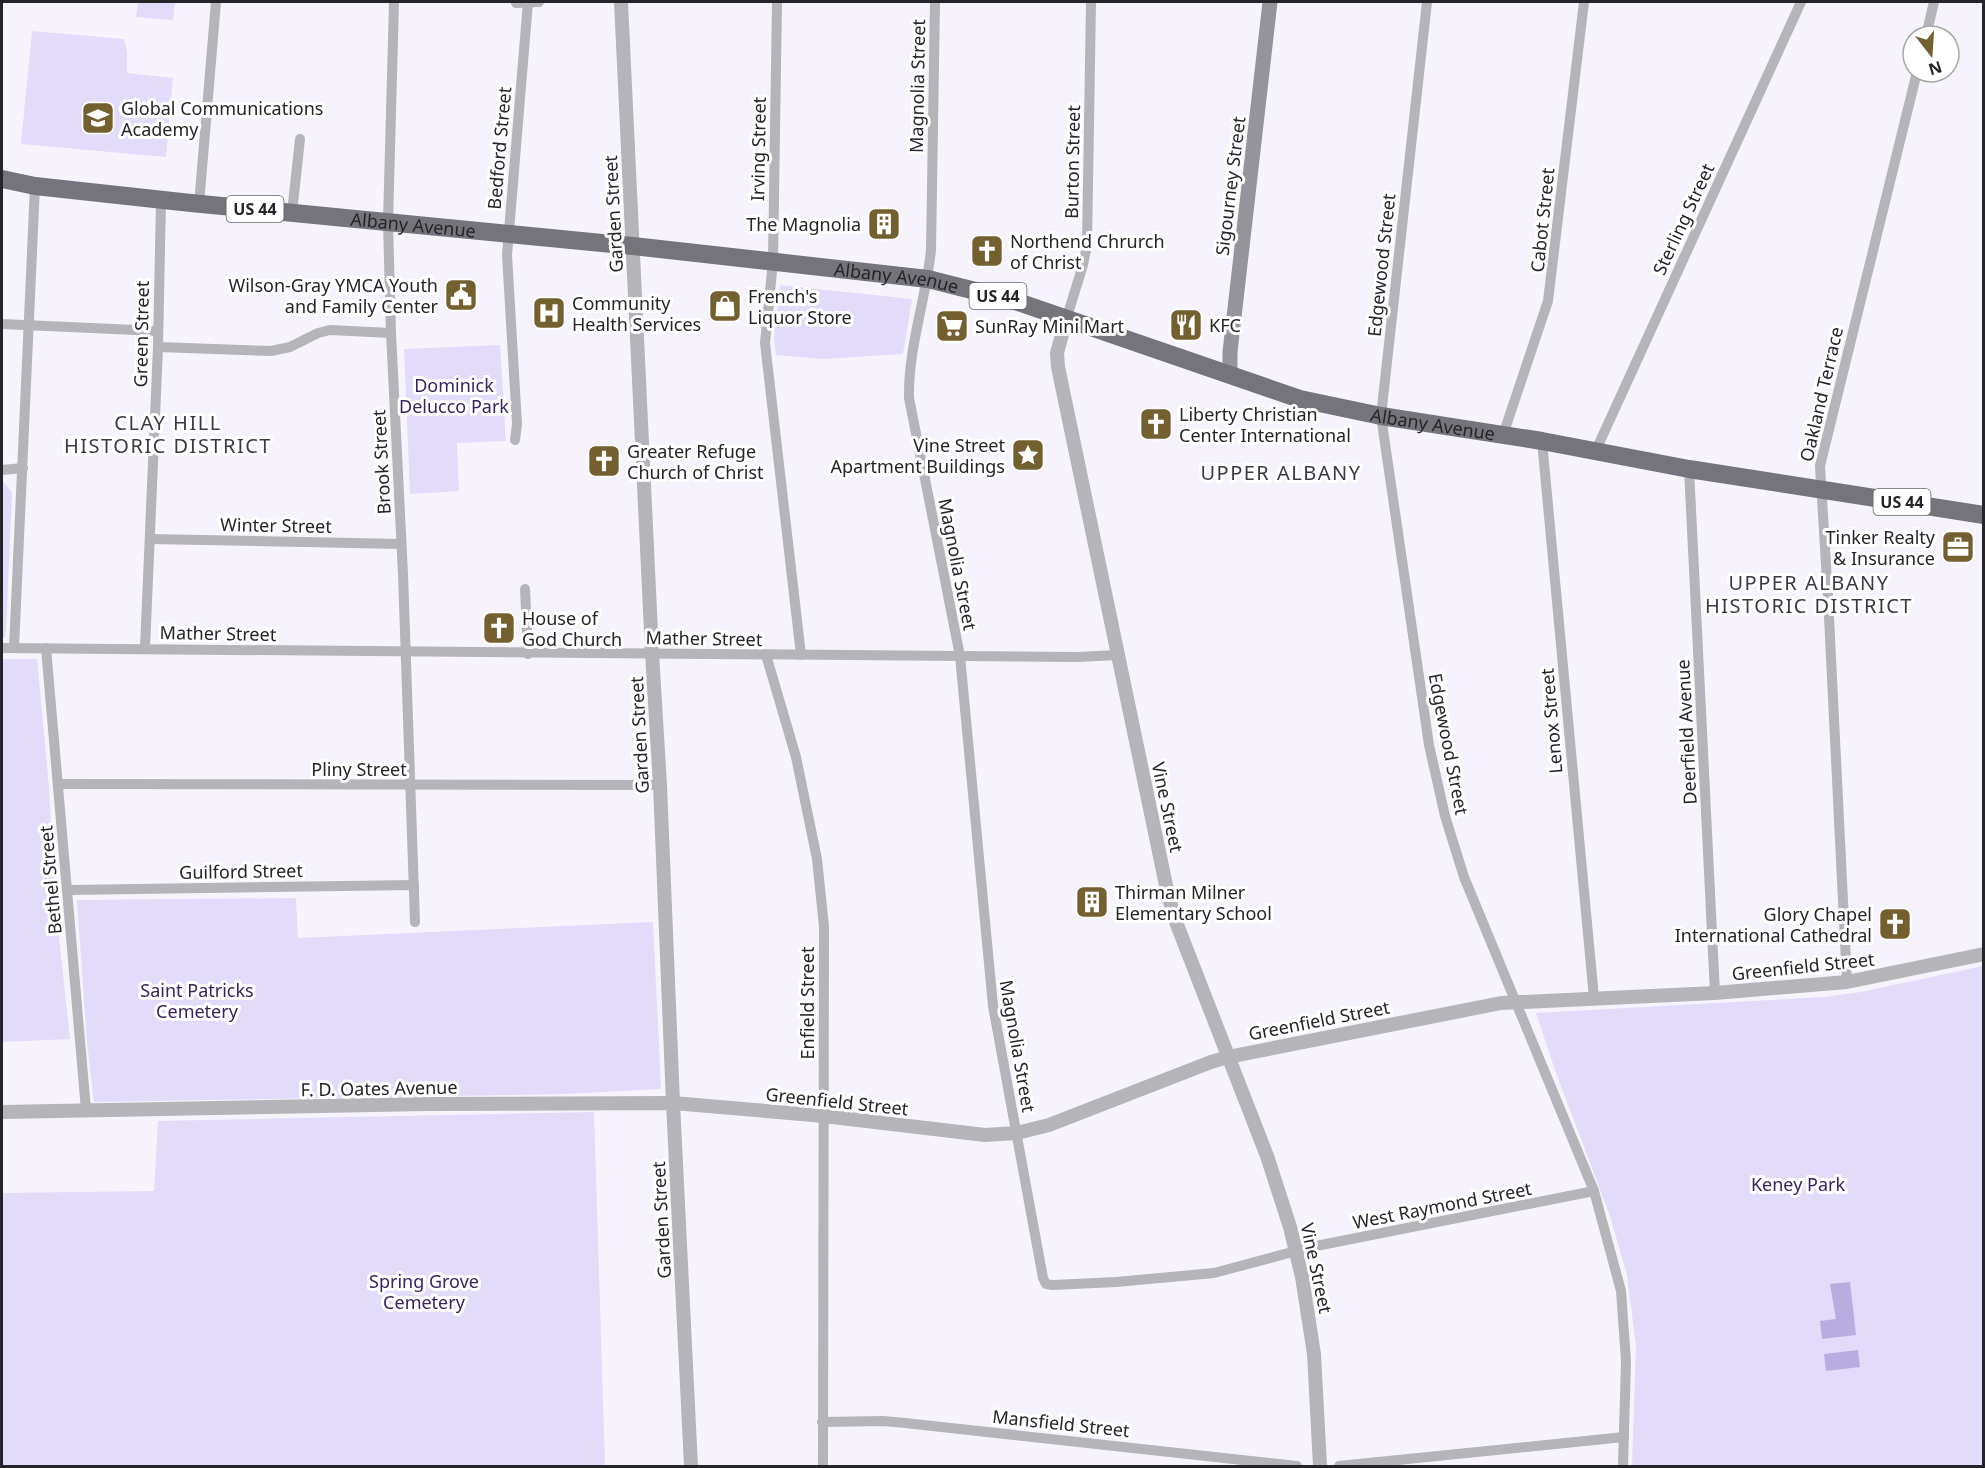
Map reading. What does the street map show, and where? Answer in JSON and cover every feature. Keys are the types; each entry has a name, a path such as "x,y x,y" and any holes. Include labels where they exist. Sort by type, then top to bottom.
{"highway":[{"name":"Albany Avenue","path":"2,179 35,186 161,200 633,246 928,279 998,296 1300,399 1381,416 1596,450 1689,469 1983,515"}],"main road":[{"name":"Sigourney Street","path":"1230,375 1270,2"}],"street":[{"path":"199,204 216,2"},
{"name":"Brook Street","path":"394,2 388,222 415,922"},
{"name":"Bedford Street","path":"515,440 517,429 507,266 528,2"},
{"path":"516,3 540,2"},
{"name":"Garden Street","path":"621,2 691,1467"},
{"name":"Irving Street","path":"777,2 773,261 765,343 801,655"},
{"name":"Magnolia Street","path":"935,2 931,238 928,279 910,369 909,398 960,656 993,1005 1043,1278 1046,1284"},
{"name":"Burton Street","path":"1066,320 1083,266 1087,245 1091,2"},
{"name":"Edgewood Street","path":"1427,2 1381,416 1429,745 1445,816 1464,877 1594,1191 1621,1291 1626,1361 1623,1467"},
{"name":"Cabot Street","path":"1503,435 1548,301 1584,2"},
{"name":"Sterling Street","path":"1596,450 1801,2"},
{"path":"1929,24 1934,2"},
{"name":"Oakland Terrace","path":"1847,982 1821,457 1914,84"},
{"path":"292,213 300,139"},
{"path":"14,648 35,186"},
{"name":"Green Street","path":"145,648 158,346 161,200"},
{"name":"Vine Street","path":"1066,320 1057,360 1171,906 1283,1202 1306,1298 1314,1354 1320,1467"},
{"path":"2,324 158,331"},
{"path":"158,346 271,351 290,347 318,333 330,330 391,333"},
{"name":"Lenox Street","path":"1542,441 1594,998"},
{"path":"2,470 23,468"},
{"name":"Deerfield Avenue","path":"1689,469 1715,993"},
{"name":"Winter Street","path":"150,539 401,544"},
{"path":"525,589 528,654"},
{"name":"Mather Street","path":"2,648 528,654 1100,657 1118,655"},
{"name":"Bethel Street","path":"46,648 86,1110"},
{"name":"Enfield Street","path":"766,655 796,757 817,859 824,927 823,1467"},
{"name":"Pliny Street","path":"58,784 660,785"},
{"name":"Guilford Street","path":"68,890 414,885"},
{"name":"Greenfield Street","path":"673,1103 824,1116 985,1135 1017,1133 1049,1125 1228,1057 1501,1003 1715,993 1847,982 1983,954"},
{"name":"F. D. Oates Avenue","path":"2,1112 440,1104 673,1103"},
{"name":"West Raymond Street","path":"1046,1284 1053,1286 1195,1276 1296,1251 1594,1191"},
{"name":"Mansfield Street","path":"822,1422 905,1423 1297,1467"},
{"path":"1340,1467 1624,1437"}],"green space":[{"path":"138,2 175,2 173,20 136,17"},
{"path":"32,31 124,39 127,52 127,73 173,78 166,157 21,144"},
{"path":"780,285 912,299 903,354 823,359 776,355 774,338"},
{"name":"Dominick Delucco Park","path":"500,345 506,441 457,443 459,491 410,494 404,349"},
{"path":"2,481 12,492 6,630 5,637 2,639"},
{"path":"2,659 37,659 49,788 55,900 70,1039 2,1042"},
{"name":"Saint Patricks Cemetery","path":"296,898 298,938 653,922 661,1089 564,1094 94,1102 87,1042 77,900"},
{"name":"Keney Park","path":"1983,966 1983,1466 1632,1466 1636,1346 1627,1275 1610,1216 1536,1013 1824,997 1861,992"},
{"name":"Spring Grove Cemetery","path":"594,1112 605,1466 2,1466 2,1193 154,1191 158,1121"}],"shaded area":[{"path":"1850,1282 1856,1335 1822,1339 1820,1321 1836,1319 1830,1284"},
{"path":"1858,1350 1860,1367 1826,1371 1824,1354"}],"place":[{"name":"Global Communications Academy","path":"98,118"},
{"name":"The Magnolia","path":"884,224"},
{"name":"Northend Chrurch of Christ","path":"987,251"},
{"name":"Wilson-Gray YMCA Youth and Family Center","path":"461,295"},
{"name":"French's Liquor Store","path":"725,306"},
{"name":"Community Health Services","path":"549,313"},
{"name":"KFC","path":"1186,325"},
{"name":"SunRay Mini Mart","path":"952,326"},
{"name":"Liberty Christian Center International","path":"1156,424"},
{"name":"Vine Street Apartment Buildings","path":"1028,455"},
{"name":"Greater Refuge Church of Christ","path":"604,461"},
{"name":"Tinker Realty & Insurance","path":"1958,547"},
{"name":"House of God Church","path":"499,628"},
{"name":"Thirman Milner Elementary School","path":"1092,902"},
{"name":"Glory Chapel International Cathedral","path":"1895,924"}],"district":[{"name":"CLAY HILL HISTORIC DISTRICT","path":"168,434"},
{"name":"UPPER ALBANY","path":"1281,472"},
{"name":"UPPER ALBANY HISTORIC DISTRICT","path":"1809,594"}]}
